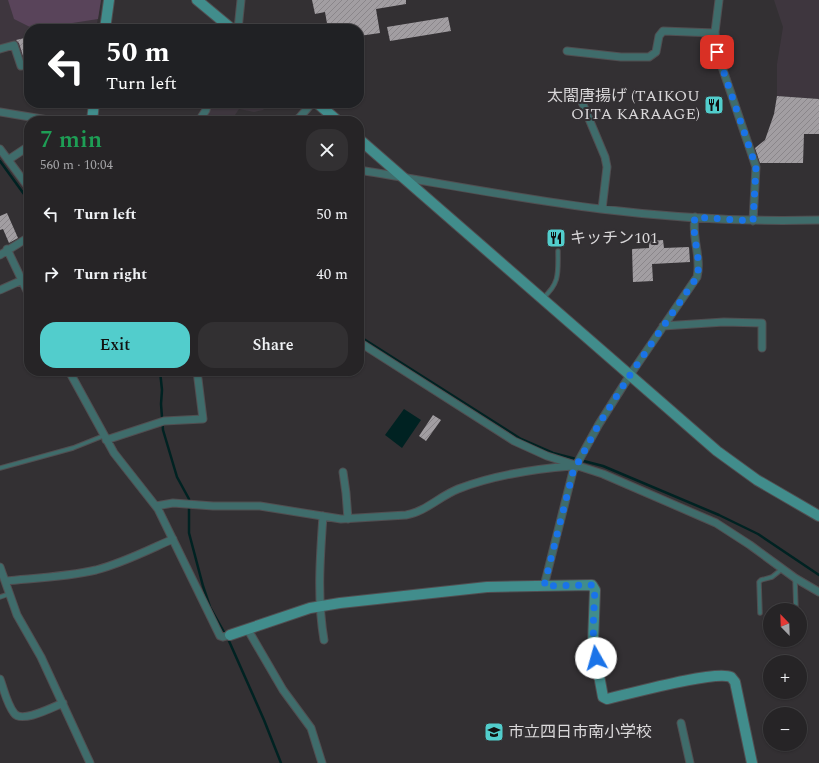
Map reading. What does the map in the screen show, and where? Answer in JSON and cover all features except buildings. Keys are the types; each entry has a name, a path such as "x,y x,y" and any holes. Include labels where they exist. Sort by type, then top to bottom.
{"street":[{"path":"106,24 109,0"},
{"path":"197,0 226,24"},
{"path":"239,24 241,0"},
{"path":"719,0 715,34 718,60 756,167 753,221"},
{"path":"567,51 621,57 649,58 656,52 659,36 665,30 715,34"},
{"path":"0,49 14,45 21,66 24,66"},
{"path":"579,95 606,157 602,209"},
{"path":"301,116 308,108"},
{"path":"323,108 332,116"},
{"path":"0,112 24,116"},
{"path":"364,143 701,437 741,469 819,516"},
{"path":"0,149 24,181"},
{"path":"8,160 24,149"},
{"path":"364,171 602,209 753,221 819,220"},
{"path":"544,586 569,483 576,465 599,424 630,375 697,277 698,265 694,232 695,217"},
{"path":"0,255 7,249 24,240"},
{"path":"7,249 24,284"},
{"path":"0,290 22,280"},
{"path":"663,326 724,322 762,323 762,348"},
{"path":"364,345 514,441 547,456 603,474 716,523 731,531 795,578 819,592"},
{"path":"71,376 118,459 156,506 220,636 224,637 248,630 320,606 487,587 592,585 595,587 593,643 600,688 604,699 689,680 725,675 731,677 736,682 752,763"},
{"path":"105,438 164,421 203,419 198,376"},
{"path":"156,506 173,503 213,506 260,506 348,519 410,514 447,494 464,487 530,470 576,465"},
{"path":"343,472 348,519"},
{"path":"323,516 320,560 320,606 324,640"},
{"path":"5,581 56,576 95,570 130,558 173,539"},
{"path":"0,567 17,615 38,652 90,763"},
{"path":"248,630 284,690 311,728 322,763"},
{"path":"0,679 14,713 20,718 28,717 63,703"},
{"path":"681,723 690,763"}],"lane":[{"path":"543,299 553,289 556,282 558,252"},
{"path":"0,468 66,451 105,438"},
{"path":"760,613 759,582 772,577 782,569"},
{"path":"795,578 796,603"},
{"path":"0,597 9,594"}],"shaded area":[{"path":"0,0 101,0 97,24 24,24 24,65 16,41 0,46"},
{"path":"8,0 101,0 98,19 66,24 24,24 14,19"},
{"path":"774,0 819,0 819,99 777,96 777,64 783,27"},
{"path":"211,108 265,108 254,112 239,109 234,116 206,116"}],"water":[{"path":"404,409 421,420 402,448 385,435"}],"waterway":[{"path":"0,161 24,194"},
{"path":"364,339 521,439 553,453 603,466 719,515 758,534 819,575"},
{"path":"161,376 163,430 177,477 189,499 189,533 203,586 210,607 229,641 264,720 281,763"}],"place":[{"name":"太閤唐揚げ (TAIKOU OITA KARAAGE)","path":"714,105"},
{"name":"キッチン101","path":"556,238"},
{"name":"市立四日市南小学校","path":"494,732"}],"route":[{"path":"596,658 593,643 595,587 592,585 544,586 569,483 576,466 608,409 661,328 697,277 699,269 694,232 695,217 753,221 756,167 724,78 717,52"}]}
